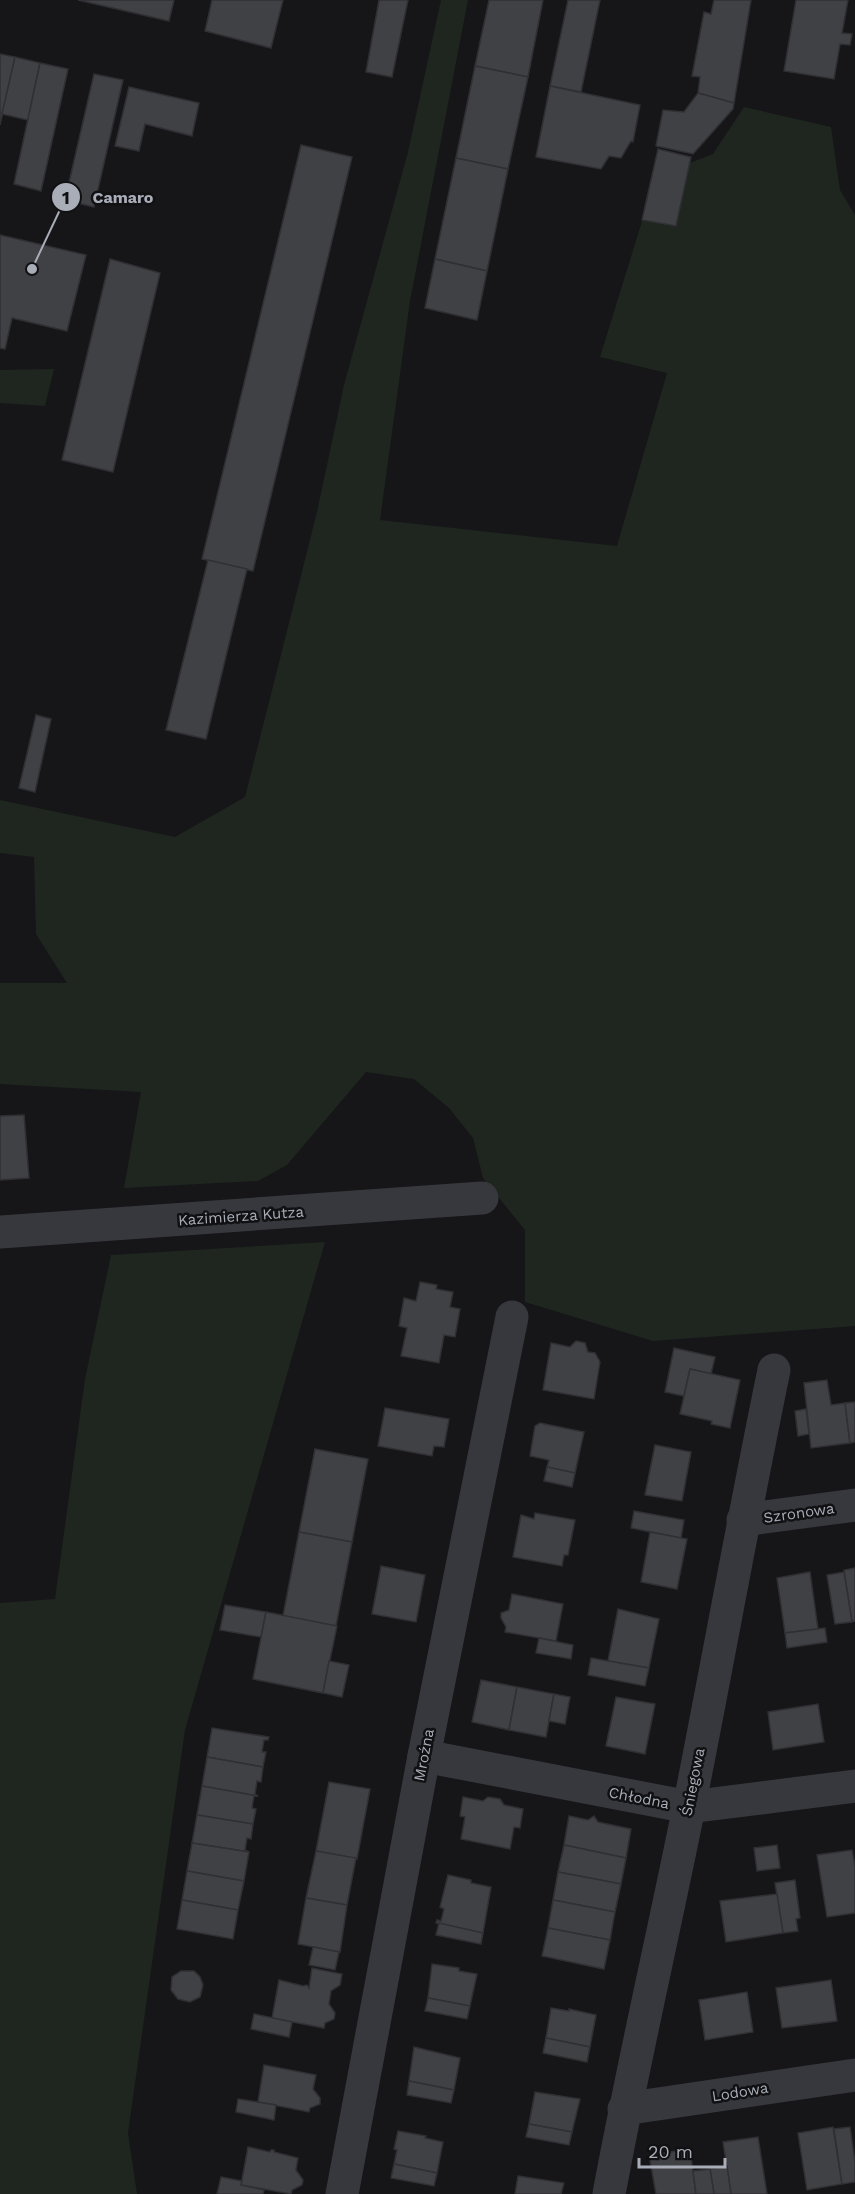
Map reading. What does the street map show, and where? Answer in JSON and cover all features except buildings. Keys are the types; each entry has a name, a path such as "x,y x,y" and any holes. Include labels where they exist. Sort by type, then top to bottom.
{"street":[{"name":"Kazimierza Kutza","path":"0,1232 482,1198"},
{"name":"Mroźna","path":"342,2194 424,1756 512,1317"},
{"name":"Śniegowa","path":"609,2194 624,2109 689,1808 743,1520 774,1370"},
{"name":"Szronowa","path":"743,1520 855,1505"},
{"name":"Chłodna","path":"424,1756 689,1808 855,1786"},
{"name":"Lodowa","path":"624,2109 855,2075"}],"shaded area":[{"path":"441,0 468,0 410,301 380,520 617,546 667,373 600,357 656,176 713,154 744,107 831,127 840,190 855,215 855,1326 653,1341 525,1302 525,1230 483,1178 473,1138 449,1108 414,1079 366,1072 287,1165 258,1181 124,1188 141,1092 0,1084 0,983 67,983 36,934 34,857 0,853 0,800 175,837 245,797 317,512 344,385 408,152"},
{"path":"54,369 45,406 0,403 0,370"},
{"path":"325,1242 185,1730 128,2133 137,2194 0,2194 0,1603 55,1599 85,1379 111,1255"}],"place":[{"name":"Camaro","path":"32,269"}]}
